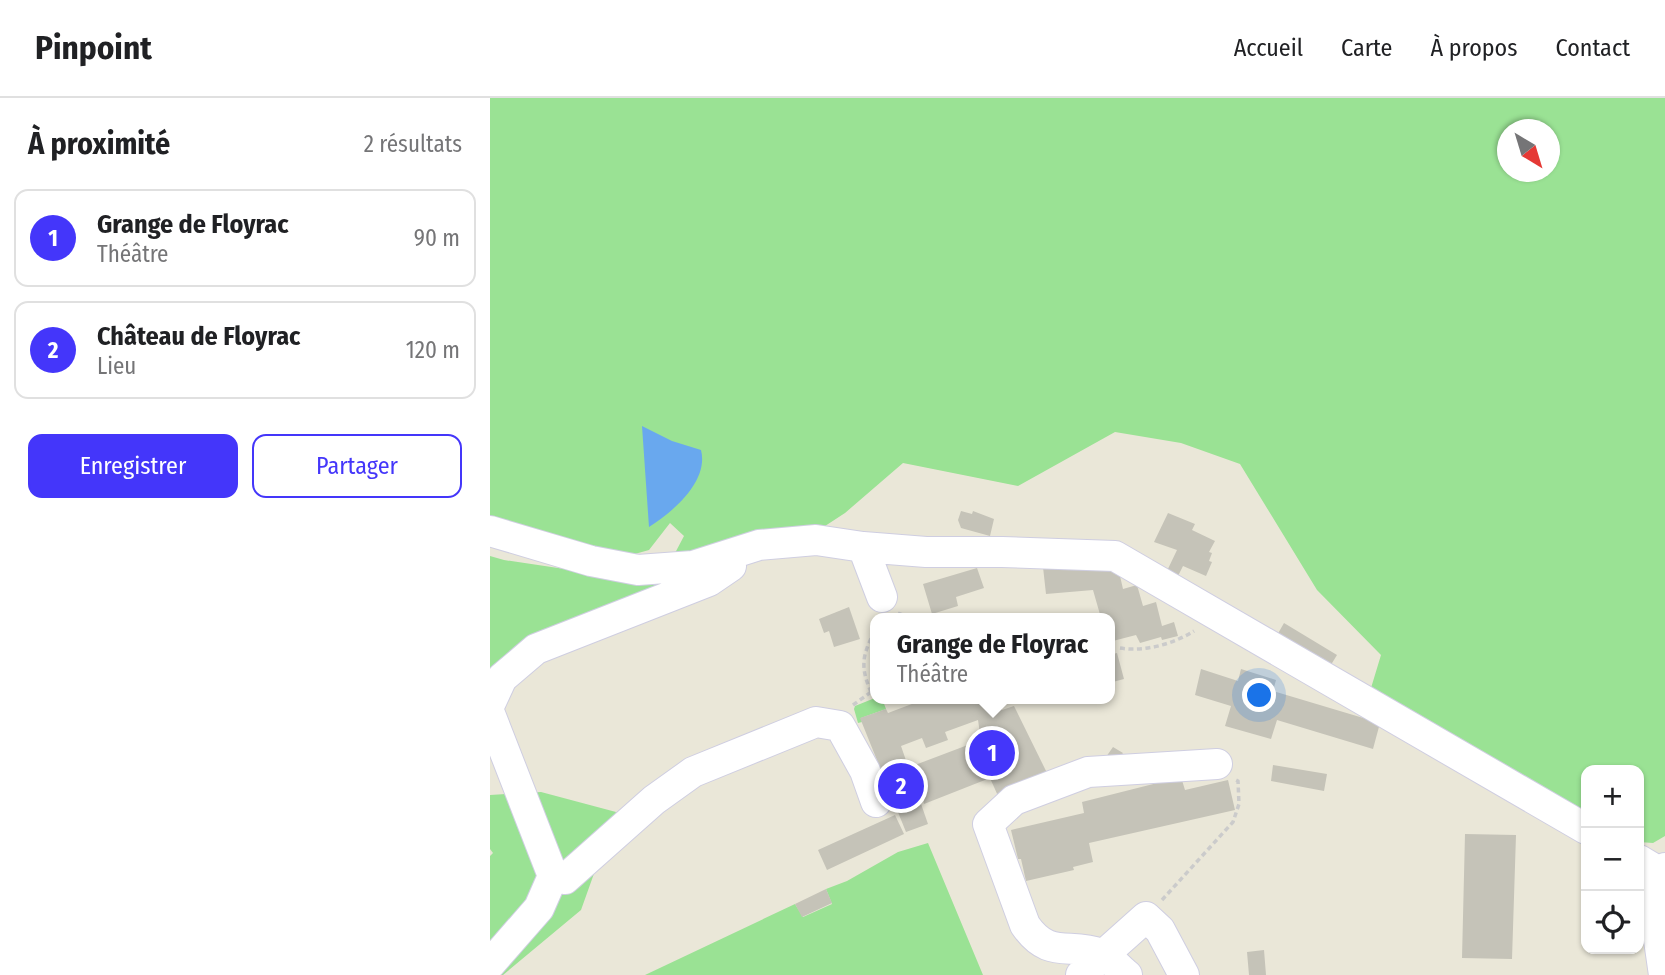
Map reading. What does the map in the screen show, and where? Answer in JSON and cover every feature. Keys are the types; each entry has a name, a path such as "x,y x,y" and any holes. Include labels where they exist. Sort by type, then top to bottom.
{"street":[{"path":"490,531 591,561 638,570 693,566 759,545 816,540 926,552 1115,556 1584,828"},
{"path":"490,705 502,678 536,649 709,581 759,545"},
{"path":"863,547 881,597"},
{"path":"490,714 553,876 539,908 490,964"},
{"path":"553,876 565,878 654,800 693,772 816,722 841,726 865,771 876,802"},
{"path":"1127,975 1102,954 1050,947 1034,938 1025,925 988,824 1014,800 1088,772 1217,764"},
{"path":"1655,867 1653,898 1664,975"},
{"path":"1081,975 1146,917 1160,930 1184,975"}],"path":[{"path":"1120,648 1138,651 1182,639 1220,616"},
{"path":"870,641 862,673 870,690"},
{"path":"1146,917 1233,822 1239,804 1238,782 1217,764"}],"green space":[{"path":"490,98 1665,98 1665,836 1653,843 1644,842 1644,765 1581,765 1581,811 1371,688 1381,655 1317,590 1240,464 1181,443 1115,432 1018,486 903,463 845,513 822,528 784,531 674,555 684,536 670,523 649,550 624,557 490,519"},
{"path":"490,556 658,583 656,596 490,676"},
{"path":"870,700 870,704 884,704 886,709 861,718 862,722 858,723 855,706"},
{"path":"541,792 616,812 581,910 503,975 490,975 490,856 493,853 490,849 490,795"},
{"path":"928,843 983,975 645,975 795,904 803,917 832,904 826,889 847,881 898,852"}],"water":[{"path":"642,426 672,441 701,450 702,462 700,473 687,494 649,527"}],"building":[{"path":"961,511 972,514 973,511 994,519 990,536 961,528 958,520"},
{"path":"1168,513 1195,524 1192,530 1215,541 1209,552 1212,553 1209,561 1212,562 1206,576 1183,566 1177,578 1166,573 1177,550 1154,542"},
{"path":"1117,563 1123,589 1137,585 1143,606 1156,602 1162,626 1174,622 1178,636 1140,643 1136,635 1115,640 1115,613 1100,613 1093,590 1046,594 1043,567"},
{"path":"977,568 984,588 956,597 958,606 932,613 923,584"},
{"path":"849,607 860,639 834,647 829,631 824,633 819,619"},
{"path":"1284,623 1337,655 1329,668 1276,637"},
{"path":"1115,654 1124,679 1115,681"},
{"path":"1201,669 1238,681 1241,669 1276,680 1273,691 1380,723 1373,749 1277,720 1271,739 1225,726 1231,706 1195,695"},
{"path":"912,704 999,704 1002,710 1014,706 1049,777 998,796 990,778 924,804 915,765 981,740 978,720 945,732 948,740 926,748 922,738 901,746 928,824 906,832 860,718 886,709 888,713"},
{"path":"1113,747 1123,753 1116,763 1106,757"},
{"path":"1273,765 1327,774 1324,791 1271,781"},
{"path":"1181,777 1185,790 1228,780 1235,810 1089,843 1093,862 1073,867 1074,870 1026,881 1011,830 1084,813 1082,802"},
{"path":"895,815 904,834 827,870 818,850"},
{"path":"1465,834 1516,835 1512,959 1462,958"},
{"path":"826,889 832,903 802,917 795,904"},
{"path":"1264,950 1266,975 1249,975 1247,952"}],"place":[{"name":"Grange de Floyrac","path":"992,753"},
{"name":"Château de Floyrac","path":"901,786"}]}
